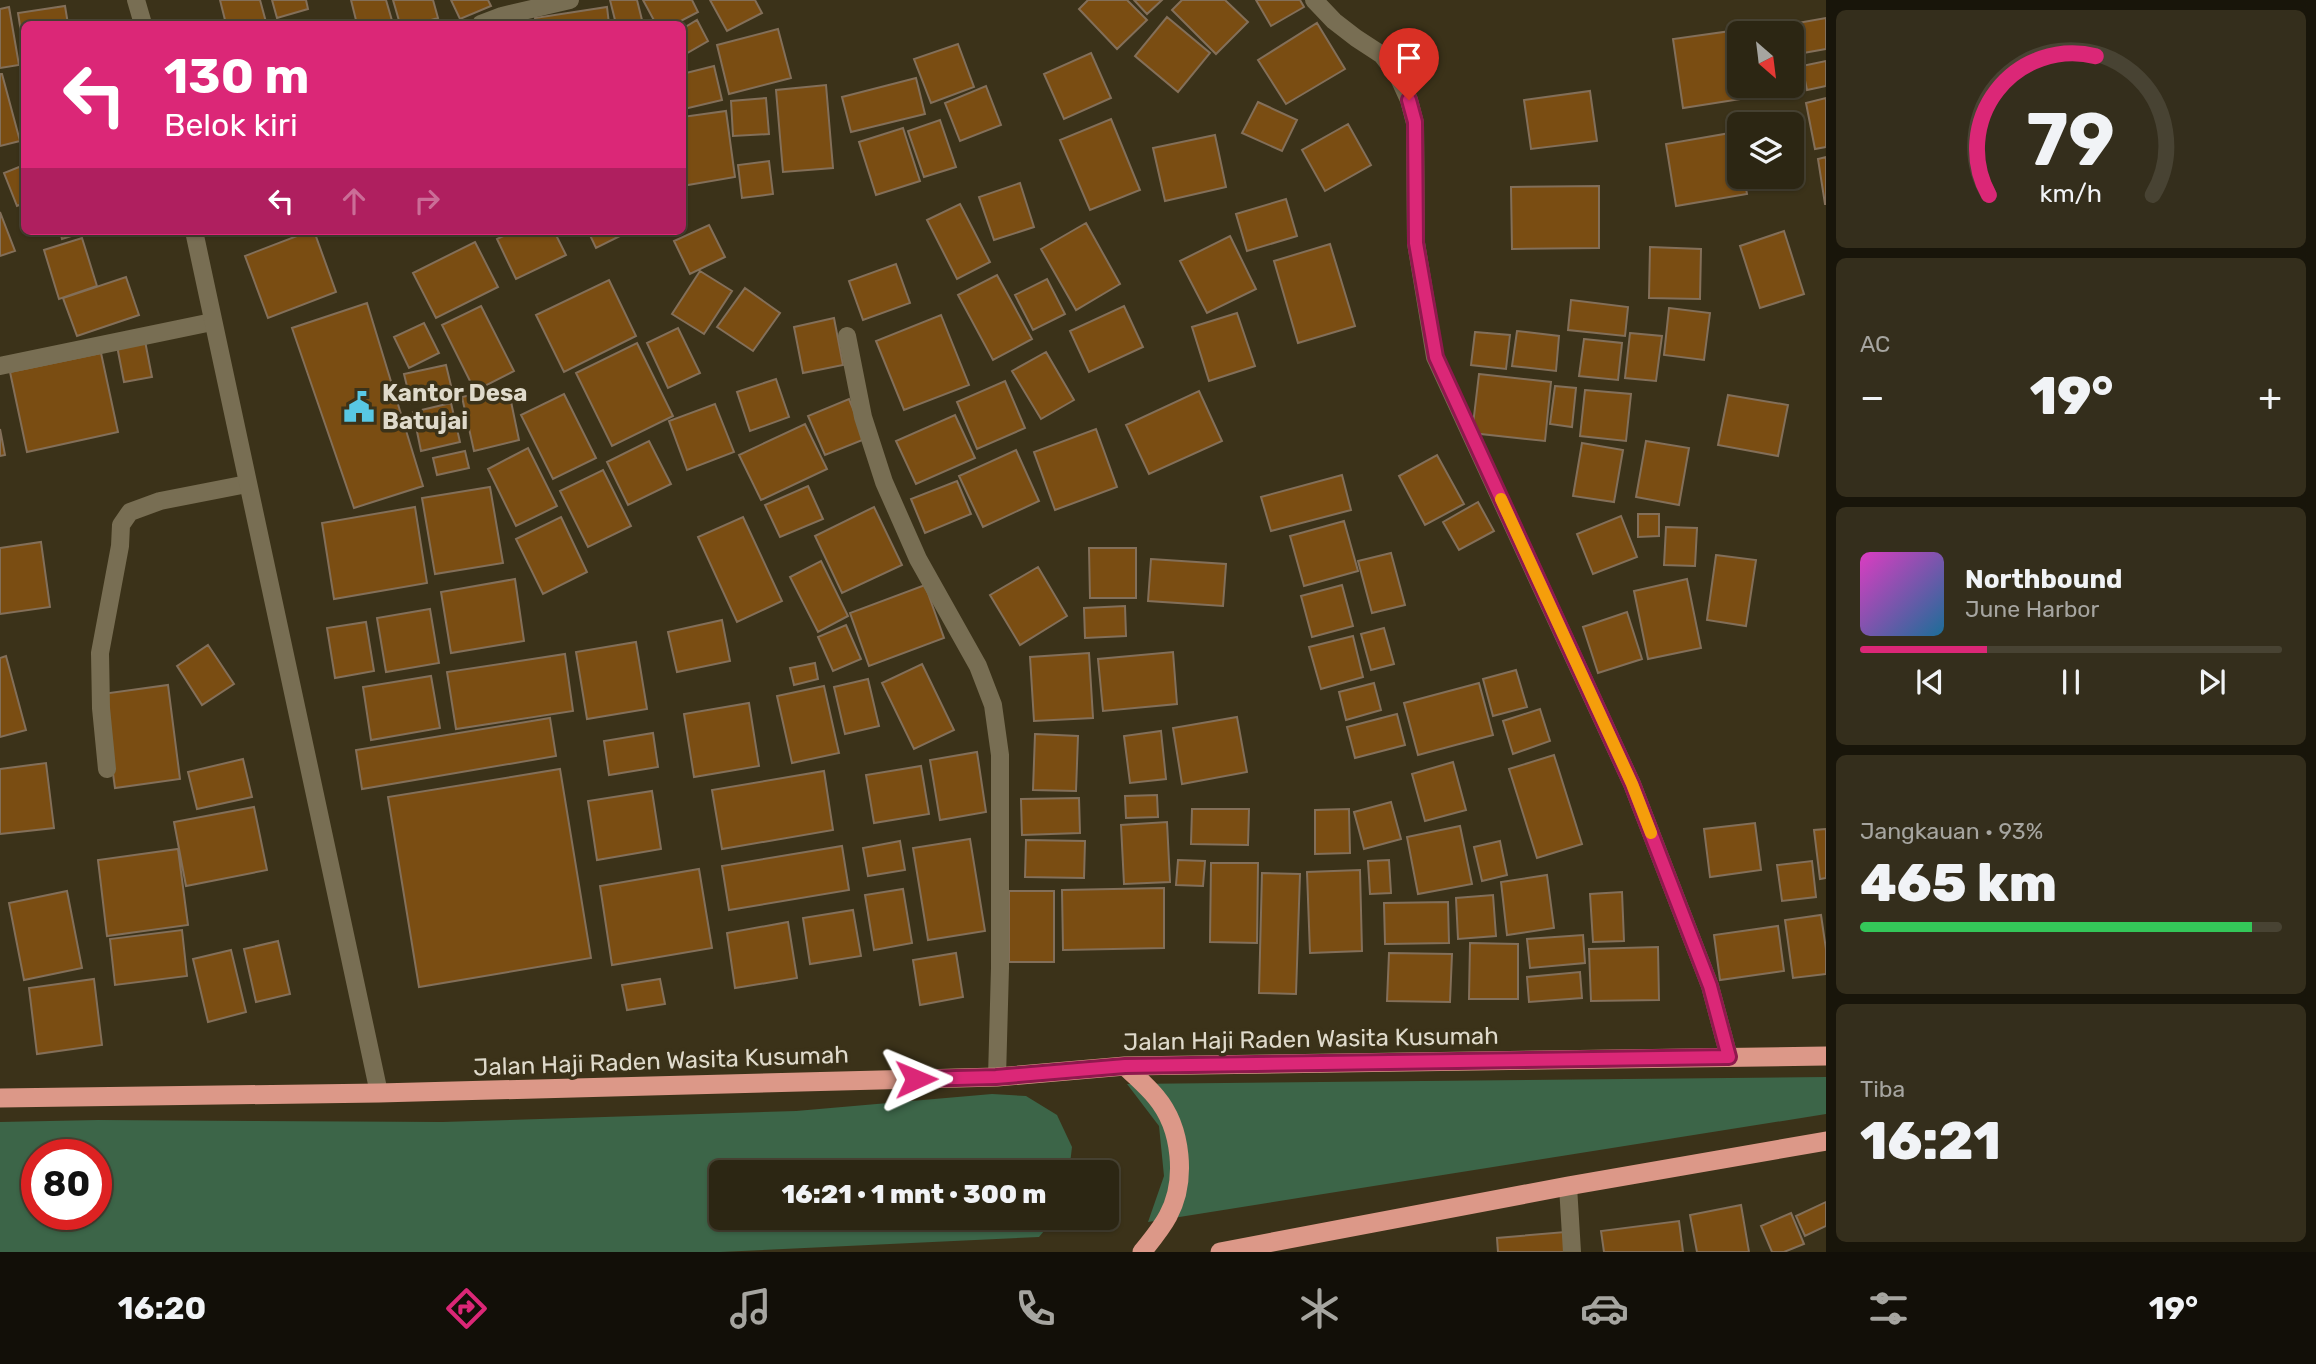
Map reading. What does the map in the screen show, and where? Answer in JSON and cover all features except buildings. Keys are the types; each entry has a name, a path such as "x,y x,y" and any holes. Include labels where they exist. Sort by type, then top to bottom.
{"highway":[{"name":"Jalan Haji Raden Wasita Kusumah","path":"0,1098 379,1093 996,1077 1125,1066 1826,1056"},
{"path":"1125,1066 1157,1098 1174,1130 1180,1166 1177,1193 1168,1215 1142,1252"},
{"path":"1220,1252 1568,1186 1826,1141"}],"street":[{"path":"136,0 142,21"},
{"path":"489,21 570,0"},
{"path":"1314,0 1345,29 1382,55 1398,76 1409,100 1415,122 1416,243 1436,357 1632,784 1710,986 1729,1057"},
{"path":"195,235 379,1093"},
{"path":"0,366 212,322"},
{"path":"847,336 863,417 884,482 918,559 978,666 993,705 1000,755 1000,968 996,1077"},
{"path":"107,769 101,708 100,653 120,546 121,525 130,512 160,501 247,484"},
{"path":"1568,1186 1572,1252"}],"green space":[{"path":"1826,1077 1826,1114 1148,1222 1164,1176 1159,1126 1127,1084"},
{"path":"992,1094 1026,1096 1057,1115 1072,1147 1070,1160 709,1160 709,1230 1045,1230 1039,1237 720,1252 0,1252 0,1122 442,1122 796,1111"}],"slow traffic":[{"path":"1501,499 1632,784 1651,833"}],"place":[{"name":"Kantor Desa Batujai","path":"359,407"}],"route":[{"path":"916,1079 996,1077 1125,1066 1729,1057 1710,986 1632,784 1436,357 1416,243 1415,122 1409,100"}]}
